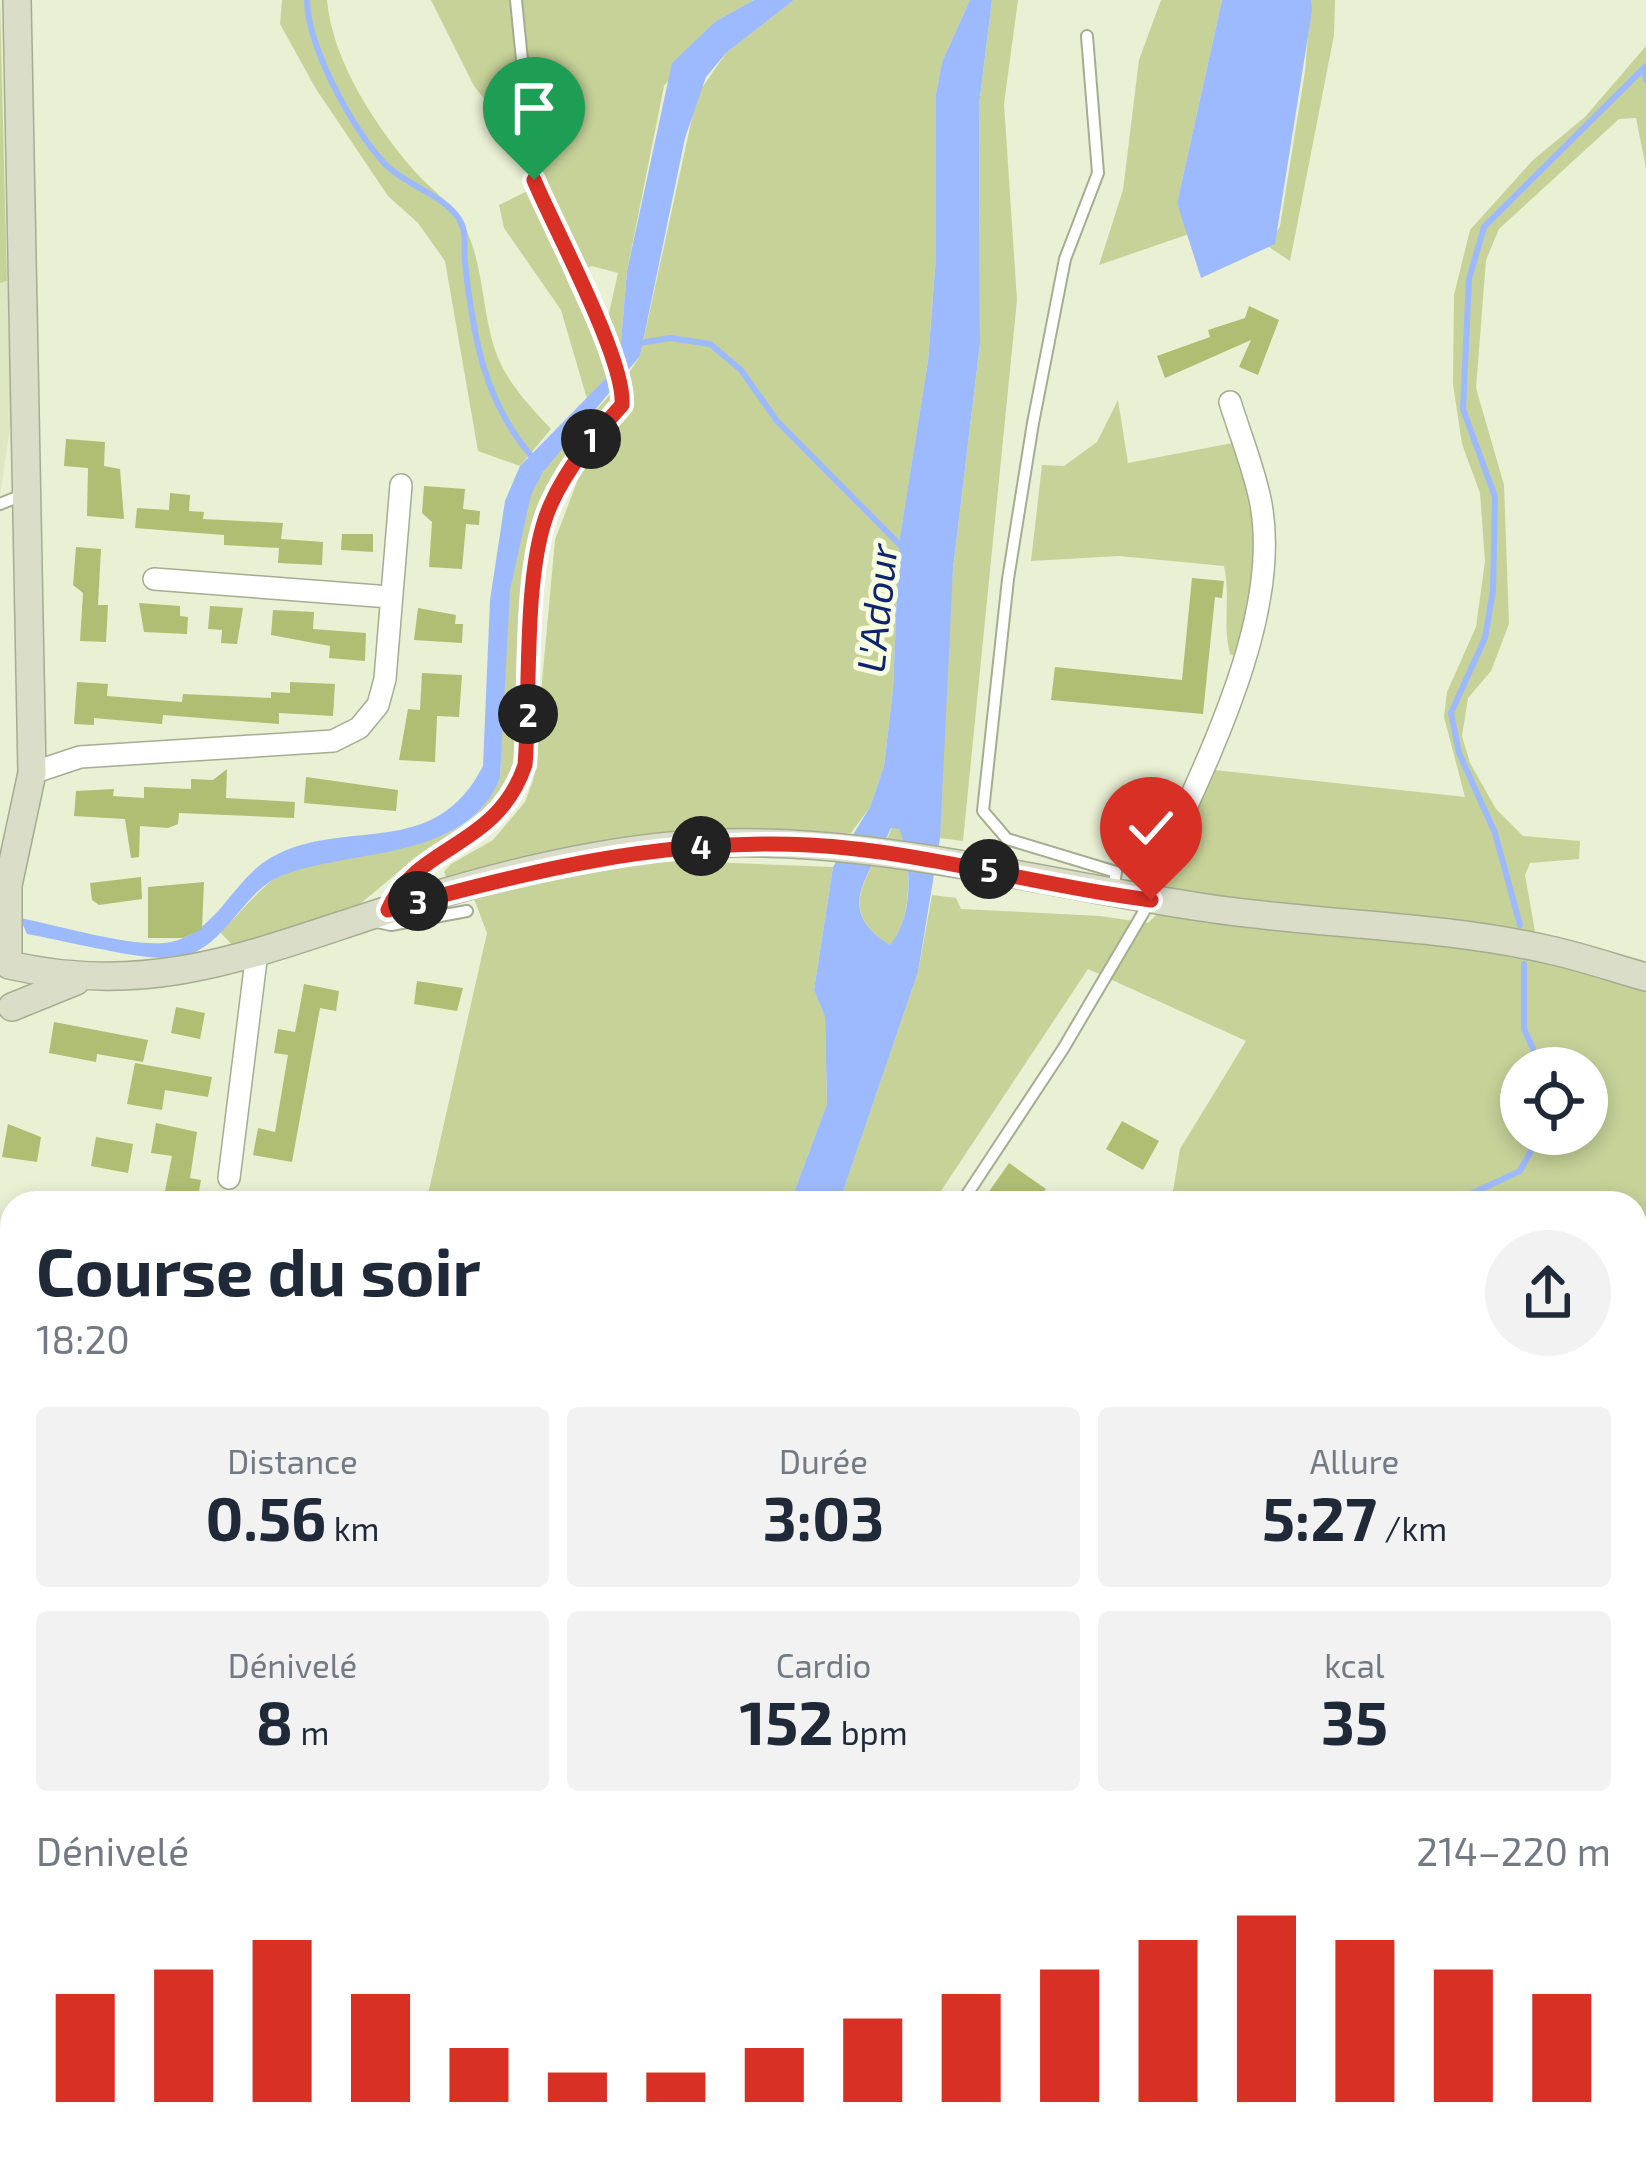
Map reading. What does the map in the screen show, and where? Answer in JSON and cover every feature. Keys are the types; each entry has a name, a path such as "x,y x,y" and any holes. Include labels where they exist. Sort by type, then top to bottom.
{"main road":[{"path":"17,0 32,772 12,823 4,892 6,1015 86,979"},
{"path":"6,964 86,979 175,975 375,915 606,856 672,846 811,845 964,864 1253,916 1507,942 1646,977"}],"street":[{"path":"1148,900 1240,671 1258,602 1261,502 1230,402"},
{"path":"32,772 80,757 305,746 359,728 378,705 385,679 401,485"},
{"path":"154,579 390,597"},
{"path":"229,1178 257,952"}],"lane":[{"path":"467,911 391,925 375,915 402,886 489,826 517,789 525,765 538,549 549,507 580,452 622,405 622,389 534,180 516,0"},
{"path":"1087,36 1097,173 1065,260 1033,423 1008,579 983,811 1006,839 1116,872 1112,893"},
{"path":"0,504 28,493"},
{"path":"969,1191 1076,1029 1148,900"}],"shaded area":[{"path":"7,281 14,400 0,496 0,283"}],"green space":[{"path":"0,0 7,281 0,283"},
{"path":"282,0 327,0 347,71 373,117 466,230 504,371 551,429 520,466 478,451 445,261 418,223 388,196 316,89 280,24"},
{"path":"431,0 754,0 716,21 664,86 627,271 619,365 607,322 618,273 592,266 566,278 611,376 587,399 561,310 504,228 499,205 540,185 528,155 474,86"},
{"path":"794,0 970,0 942,62 936,94 936,256 928,361 899,544 893,689 884,766 870,807 851,833 789,832 448,880 444,872 451,864 493,840 525,802 533,780 555,540 581,471 628,400 624,380 640,356 697,95 726,53"},
{"path":"992,0 1018,0 1004,104 1017,300 963,841 940,838 937,815 953,569 980,343 979,105"},
{"path":"1161,0 1222,0 1177,203 1189,234 1099,265 1123,190 1139,60"},
{"path":"1311,0 1335,0 1334,35 1290,261 1269,247 1280,226 1305,71"},
{"path":"1646,46 1646,168 1636,118 1619,119 1499,229 1486,260 1476,388 1504,485 1509,624 1491,671 1468,698 1462,736 1470,763 1496,809 1523,836 1580,841 1579,859 1530,863 1525,875 1536,937 1160,891 1214,770 1465,797 1444,717 1447,692 1476,627 1485,561 1480,493 1462,444 1453,384 1454,295 1470,230 1533,160 1585,117"},
{"path":"614,390 610,404 554,480 529,550 518,754 504,795 467,834 414,859 348,914 232,945 220,932 273,880 329,859 428,841 457,828 482,808 500,778 505,622 526,506 549,464"},
{"path":"1118,400 1128,463 1248,440 1262,474 1249,662 1230,654 1224,566 1119,556 1031,561 1042,465 1064,466 1097,442"},
{"path":"892,828 899,828 903,842 908,888 903,919 891,946 873,932 860,906 866,878"},
{"path":"660,860 833,867 814,990 825,1017 827,1104 794,1191 429,1191 487,933 473,896"},
{"path":"932,895 956,898 961,909 1148,923 1159,912 1510,951 1646,989 1646,1191 1173,1191 1180,1149 1246,1041 1088,969 941,1191 843,1191 918,972"}],"water":[{"path":"754,0 794,0 726,53 706,77 685,138 640,356 543,472 531,495 510,590 500,778 484,805 462,825 435,839 281,876 256,893 211,942 182,957 129,954 27,934 20,918 121,940 175,941 203,925 272,857 301,845 414,826 440,815 463,796 483,766 490,600 505,501 520,466 619,365 627,271 672,63 716,21"},
{"path":"970,0 992,0 979,105 980,343 953,569 940,838 918,972 843,1191 794,1191 827,1104 825,1017 814,990 833,867 870,807 884,766 893,689 899,543 928,361 936,256 936,94 942,62","holes":["891,828 899,829 906,857 907,905 890,945 863,919 861,892"]},
{"path":"1222,0 1311,0 1312,11 1275,244 1201,278 1177,203"}],"building":[{"path":"1249,306 1279,320 1258,375 1239,367 1251,340 1165,378 1157,356 1210,337 1208,330 1245,318"},
{"path":"66,439 105,442 104,466 120,469 124,519 87,516 88,468 64,466"},
{"path":"424,486 465,489 463,509 480,511 479,525 466,524 462,569 429,567 432,522 422,513"},
{"path":"170,493 190,495 189,511 204,512 203,519 283,523 281,539 323,542 322,565 278,563 279,548 224,545 224,535 135,528 137,508 169,510"},
{"path":"342,534 373,534 373,552 341,550"},
{"path":"76,547 101,549 98,605 108,605 106,642 80,641 83,593 73,585"},
{"path":"1192,578 1224,581 1222,598 1215,597 1203,714 1051,700 1055,667 1182,680"},
{"path":"139,603 180,606 180,616 188,617 187,634 144,632"},
{"path":"210,606 243,608 237,644 221,643 222,630 208,629"},
{"path":"418,608 456,615 455,624 463,624 462,643 414,640"},
{"path":"273,610 314,612 313,629 366,633 365,661 329,658 330,646 271,635"},
{"path":"422,673 462,675 459,717 437,716 435,762 399,760 408,709 420,710"},
{"path":"77,682 108,684 107,696 182,702 183,694 271,698 271,692 290,693 290,682 335,684 333,716 279,713 279,724 163,715 162,724 94,718 94,725 74,724"},
{"path":"227,769 226,798 295,802 294,818 179,813 178,824 168,828 140,826 139,857 131,858 125,819 74,816 76,791 114,789 113,796 144,798 144,787 191,789 191,779 213,780"},
{"path":"306,777 398,790 396,811 304,803"},
{"path":"141,877 142,899 99,905 92,900 90,883"},
{"path":"204,882 202,929 183,938 148,938 148,887"},
{"path":"417,981 463,988 457,1011 414,1004"},
{"path":"304,984 339,991 336,1011 320,1008 292,1162 253,1155 258,1128 275,1132 288,1055 274,1053 278,1029 295,1032"},
{"path":"176,1007 205,1013 200,1039 171,1033"},
{"path":"54,1022 148,1040 143,1062 97,1054 96,1062 49,1053"},
{"path":"135,1063 212,1077 208,1097 165,1090 162,1110 127,1104"},
{"path":"1122,1121 1159,1141 1143,1170 1106,1149"},
{"path":"156,1123 197,1132 190,1178 201,1180 199,1191 165,1191 172,1156 151,1153"},
{"path":"8,1124 41,1137 37,1162 2,1157"},
{"path":"96,1137 133,1144 128,1173 91,1166"},
{"path":"1009,1163 1046,1189 1045,1191 989,1191"}],"waterway":[{"path":"307,0 323,63 359,130 385,164 444,203 462,224 472,317 484,367 503,415 534,459"},
{"path":"1520,925 1495,833 1459,753 1451,713 1485,638 1493,591 1495,497 1463,409 1469,279 1484,227 1646,66"},
{"path":"1644,68 1646,80"},
{"name":"L'Adour","path":"640,343 670,338 710,344 741,370 777,421 903,548"},
{"path":"1524,964 1524,1029 1532,1047"},
{"path":"1477,1191 1520,1171 1529,1155"}],"route":[{"path":"534,180 595,317 622,389 622,405 580,452 549,507 538,549 525,765 517,789 489,826 402,886 388,910 606,856 672,846 811,845 964,864 1151,900"}]}
